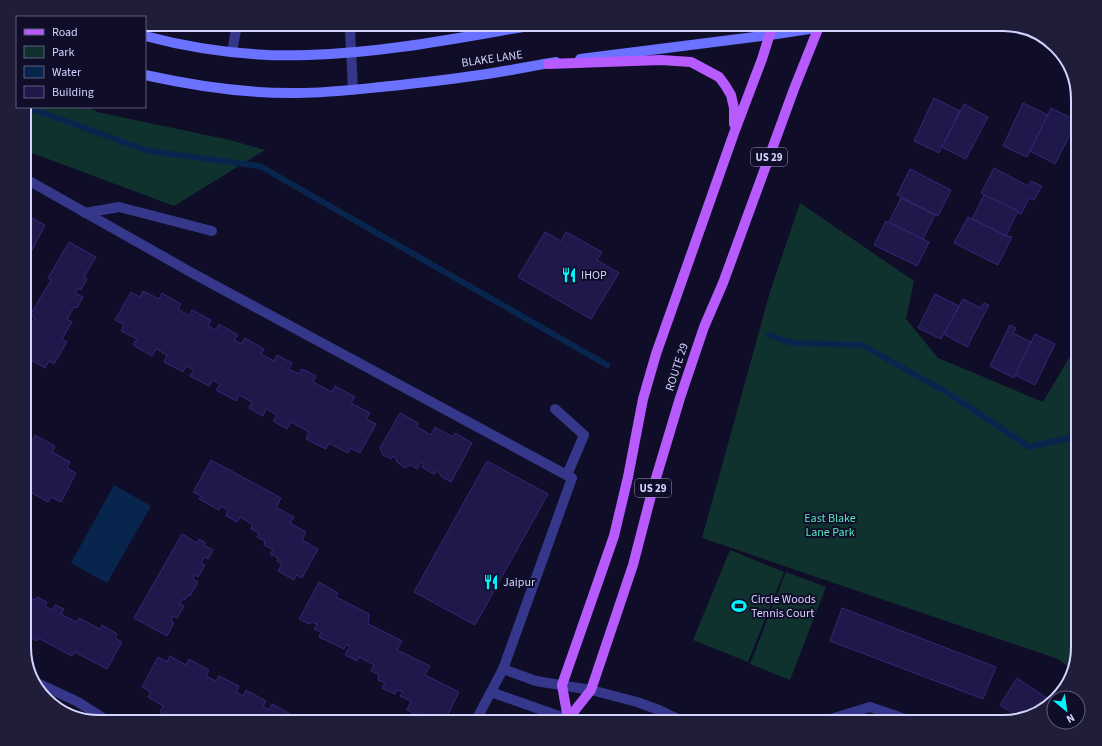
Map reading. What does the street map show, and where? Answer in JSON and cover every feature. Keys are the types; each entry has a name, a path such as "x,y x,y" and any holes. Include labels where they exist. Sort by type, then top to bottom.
{"main road":[{"path":"146,36 194,47 232,52 307,55 382,49 496,31"},
{"name":"ROUTE 29","path":"569,715 562,686 614,536 628,477 643,399 656,354 771,31"},
{"name":"BLAKE LANE","path":"146,75 221,89 297,93 353,90 499,72 792,31"},
{"name":"ROUTE 29","path":"574,715 591,690 633,565 653,488 680,398 704,327 723,283 794,89 818,31"},
{"path":"548,64 661,60 691,62 719,77 728,90 731,95 734,108 734,133"}],"street":[{"path":"232,52 236,31"},
{"path":"350,31 353,90"},
{"path":"31,182 194,274 572,478 503,669 479,715"},
{"path":"85,213 119,207 212,231"},
{"path":"555,409 584,436 567,475"},
{"path":"503,669 536,681 591,690 637,702 669,715"},
{"path":"44,686 78,702 98,715"},
{"path":"491,692 554,715"},
{"path":"844,715 870,707 893,715"}],"green space":[{"path":"31,108 90,108 97,112 230,140 265,150 174,206 31,153"},
{"name":"East Blake Lane Park","path":"800,203 914,281 906,319 938,358 1043,402 1069,358 1071,357 1071,647 1068,667 1058,659 702,538 770,292"},
{"name":"Circle Woods Tennis Court","path":"730,550 784,572 748,662 693,640"},
{"path":"786,572 826,587 790,680 750,664"}],"water":[{"path":"114,485 151,506 107,583 71,563"}],"building":[{"path":"934,98 960,111 939,153 914,141"},
{"path":"1023,103 1048,115 1027,157 1003,146"},
{"path":"964,104 988,117 966,159 942,147"},
{"path":"1051,108 1071,118 1071,133 1055,164 1030,151"},
{"path":"994,168 1028,186 1031,181 1042,186 1034,200 1029,198 1021,214 981,193"},
{"path":"910,169 951,190 938,216 897,195"},
{"path":"984,195 1018,211 1006,236 972,219"},
{"path":"901,198 935,215 923,239 889,222"},
{"path":"968,217 1006,236 1012,237 998,265 954,243"},
{"path":"31,218 45,225 31,252"},
{"path":"886,221 929,242 917,266 874,245"},
{"name":"IHOP","path":"545,232 561,241 566,232 602,252 597,260 619,273 591,319 518,277"},
{"path":"69,242 96,257 84,277 87,279 81,290 78,288 75,293 83,297 77,308 74,307 67,319 72,322 62,339 67,342 54,364 49,361 45,368 31,360 31,325 35,318 31,316 31,313 51,280 48,278"},
{"path":"143,291 159,299 162,293 181,304 178,309 189,316 192,310 211,320 208,326 216,330 219,324 238,335 234,340 242,344 245,338 264,349 261,354 274,361 277,355 292,363 289,369 299,374 302,369 316,376 313,382 332,392 335,386 355,397 351,403 370,413 366,419 376,424 360,453 351,448 348,453 329,443 326,449 306,439 309,432 291,422 287,429 273,421 277,415 266,409 263,416 249,408 252,402 239,395 236,401 216,390 220,384 213,380 209,386 190,376 194,370 186,366 183,372 164,362 167,355 156,349 152,356 133,345 137,339 121,331 124,325 115,320 131,292 140,297"},
{"path":"935,294 959,306 941,339 918,328"},
{"path":"963,299 981,308 984,303 989,305 967,347 944,334"},
{"path":"1010,325 1016,328 1013,333 1031,342 1014,378 990,366"},
{"path":"1035,334 1055,344 1035,385 1015,375"},
{"path":"400,413 418,423 417,427 431,435 435,427 453,437 455,433 472,443 451,482 442,477 438,471 433,474 422,467 424,464 421,462 417,469 410,465 405,468 397,462 393,456 391,459 383,455 380,448"},
{"path":"35,435 55,446 52,452 70,462 67,468 76,473 61,502 51,497 48,502 31,493 32,441"},
{"path":"211,460 281,498 276,507 294,517 290,523 306,532 302,540 318,549 302,578 296,575 294,580 278,571 282,564 277,561 278,558 270,554 273,550 264,545 265,541 257,537 259,533 251,529 252,524 240,517 237,522 226,516 228,510 221,506 219,510 199,499 201,496 193,492"},
{"path":"487,461 548,494 475,625 414,592"},
{"path":"182,534 197,543 199,539 206,543 204,545 213,550 208,559 204,557 201,563 205,565 198,577 195,575 193,579 198,582 190,596 188,595 185,600 183,599 179,604 184,606 177,618 173,616 171,621 174,623 167,636 134,618"},
{"path":"319,582 338,593 336,597 369,614 368,624 402,641 397,650 430,666 425,675 459,692 448,715 425,715 419,712 417,715 407,710 411,701 400,696 403,692 397,690 395,694 382,688 385,683 378,680 379,675 371,671 374,665 359,657 357,661 345,655 350,646 346,645 344,649 319,637 321,632 314,629 317,624 312,622 309,624 299,619"},
{"path":"37,597 47,602 45,606 52,610 55,605 64,609 61,614 76,622 79,618 100,629 102,625 117,634 115,638 122,642 107,669 75,652 72,656 38,638 37,641 31,638 31,598 34,600"},
{"path":"842,608 996,667 983,699 830,641"},
{"path":"170,656 186,665 189,659 209,670 206,676 216,681 219,676 239,686 236,692 243,696 246,690 266,701 263,706 269,710 272,704 292,715 165,715 160,712 163,706 148,697 151,692 142,687 158,657 167,662"},
{"path":"1017,678 1046,698 1046,699 1033,708 1014,714 1000,705"}],"waterway":[{"path":"31,109 149,151 260,166 607,365"},
{"path":"769,335 792,343 862,345 948,393 1029,447 1071,438"}],"place":[{"name":"IHOP","path":"569,275"},
{"name":"Jaipur","path":"491,582"},
{"name":"Circle Woods Tennis Court","path":"739,606"}]}
